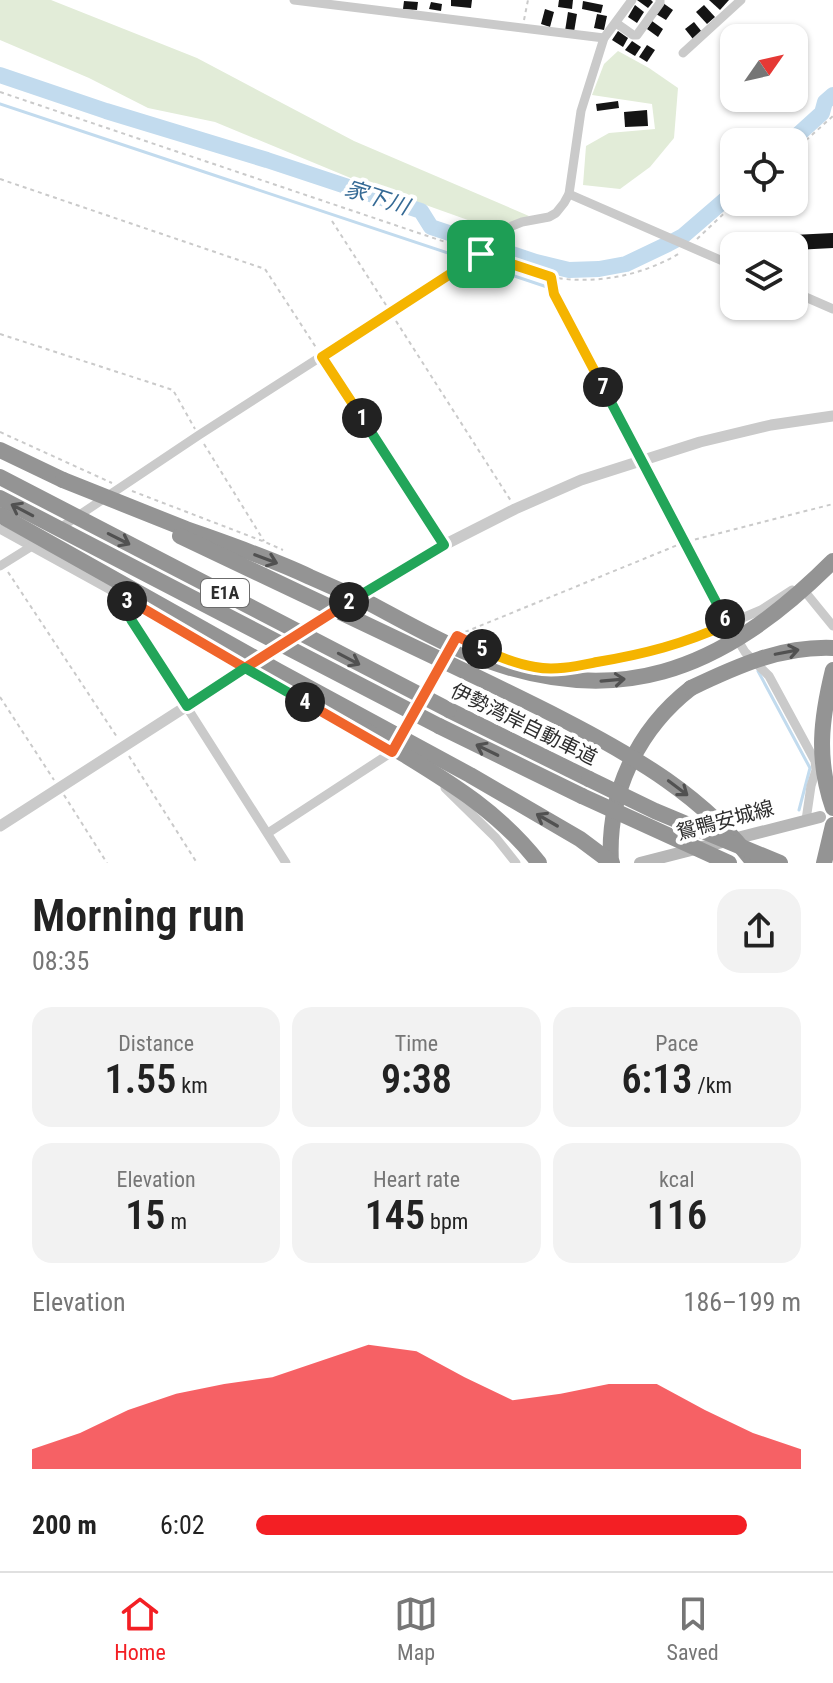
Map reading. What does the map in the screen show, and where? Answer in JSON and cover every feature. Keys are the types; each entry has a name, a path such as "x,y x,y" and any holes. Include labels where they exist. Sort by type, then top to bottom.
{"highway":[{"path":"0,450 499,687 615,746 680,788 715,819 754,863"},
{"name":"伊勢湾岸自動車道","path":"0,477 449,710 655,811 780,863"},
{"path":"63,480 296,570 461,650 520,670 584,682 640,677 689,664 718,651 764,623 833,561"},
{"name":"伊勢湾岸自動車道","path":"0,498 439,726 729,863"},
{"path":"0,515 470,775 580,839 612,863"},
{"path":"612,863 610,848 616,802 628,765 649,729 667,708 691,688 746,662 814,647 833,648"},
{"path":"824,863 829,816 821,741 833,670"},
{"path":"278,671 355,724 464,791 522,841 539,863"}],"main road":[{"name":"鴛鴨安城線","path":"640,863 829,816"}],"street":[{"path":"294,0 369,5 522,29 604,38"},
{"path":"2,566 481,254 512,226 556,213 569,194 581,111 604,38 632,0"},
{"path":"616,23 637,35 660,0"},
{"path":"683,53 741,0"},
{"path":"569,194 720,260"},
{"path":"808,298 833,309"},
{"path":"0,826 366,591 444,545 515,509 581,480 700,442 771,425 833,416"},
{"path":"0,529 392,752 444,787 496,838 516,863"},
{"path":"806,820 815,761 769,676 745,652 728,624 761,610 800,585 833,552"},
{"path":"800,585 833,626"},
{"path":"127,599 126,610 132,621 286,863"},
{"path":"268,833 392,752 457,636"}],"path":[{"path":"522,29 528,0"},
{"path":"0,92 551,277 590,279 630,275 671,259 690,247 721,216"},
{"path":"808,138 833,116"},
{"path":"0,179 265,269 444,545"},
{"path":"332,221 515,509"},
{"path":"551,277 554,294 728,624 691,640 644,654 571,667"},
{"path":"0,334 173,390 265,542 121,487 0,432"},
{"path":"457,636 685,542 833,504"},
{"path":"2,566 197,863"},
{"path":"0,697 107,863"}],"green space":[{"path":"0,0 51,0 197,58 354,141 529,216 497,229 479,224 353,179 215,122 148,108 89,78 0,40"},
{"path":"618,51 678,88 674,138 650,167 620,189 583,185 586,146 609,133 655,129 652,104 592,95 604,64"}],"building":[{"path":"451,0 472,0 471,8 451,6"},
{"path":"559,0 573,0 572,9 558,7"},
{"path":"637,0 651,0 653,2 648,8"},
{"path":"709,0 729,0 720,10"},
{"path":"404,1 418,2 417,10 403,9"},
{"path":"583,1 603,5 601,13 582,9"},
{"path":"431,2 442,4 441,11 429,9"},
{"path":"663,3 673,10 666,20 656,14"},
{"path":"635,5 644,12 637,23 628,17"},
{"path":"704,5 715,17 707,24 696,12"},
{"path":"545,9 554,12 550,27 541,24"},
{"path":"568,12 577,14 574,32 565,31"},
{"path":"597,14 607,16 604,30 594,28"},
{"path":"652,21 663,29 658,37 647,29"},
{"path":"694,22 702,32 693,39 685,29"},
{"path":"618,31 628,38 623,47 612,40"},
{"path":"632,41 641,47 635,56 625,50"},
{"path":"647,45 655,50 647,62 639,57"},
{"path":"618,101 619,108 597,111 596,104"},
{"path":"647,110 648,126 625,127 624,112"},
{"path":"833,233 833,248 808,249 808,234"}],"waterway":[{"name":"家下川","path":"0,75 421,211 431,227 569,270 626,264 683,236 720,204"},
{"name":"家下川","path":"805,128 822,113 825,102 833,95"},
{"path":"0,104 466,259"},
{"path":"473,262 559,291 645,456"},
{"path":"649,462 731,619"},
{"path":"758,671 810,768 799,810"}],"route":[{"path":"481,254 322,357 444,545 402,568 245,668 127,599 126,610 132,621 187,706 245,668 392,752 457,636 501,658 537,668 571,667 644,654 691,640 728,624 554,294 551,277 481,254"}]}
